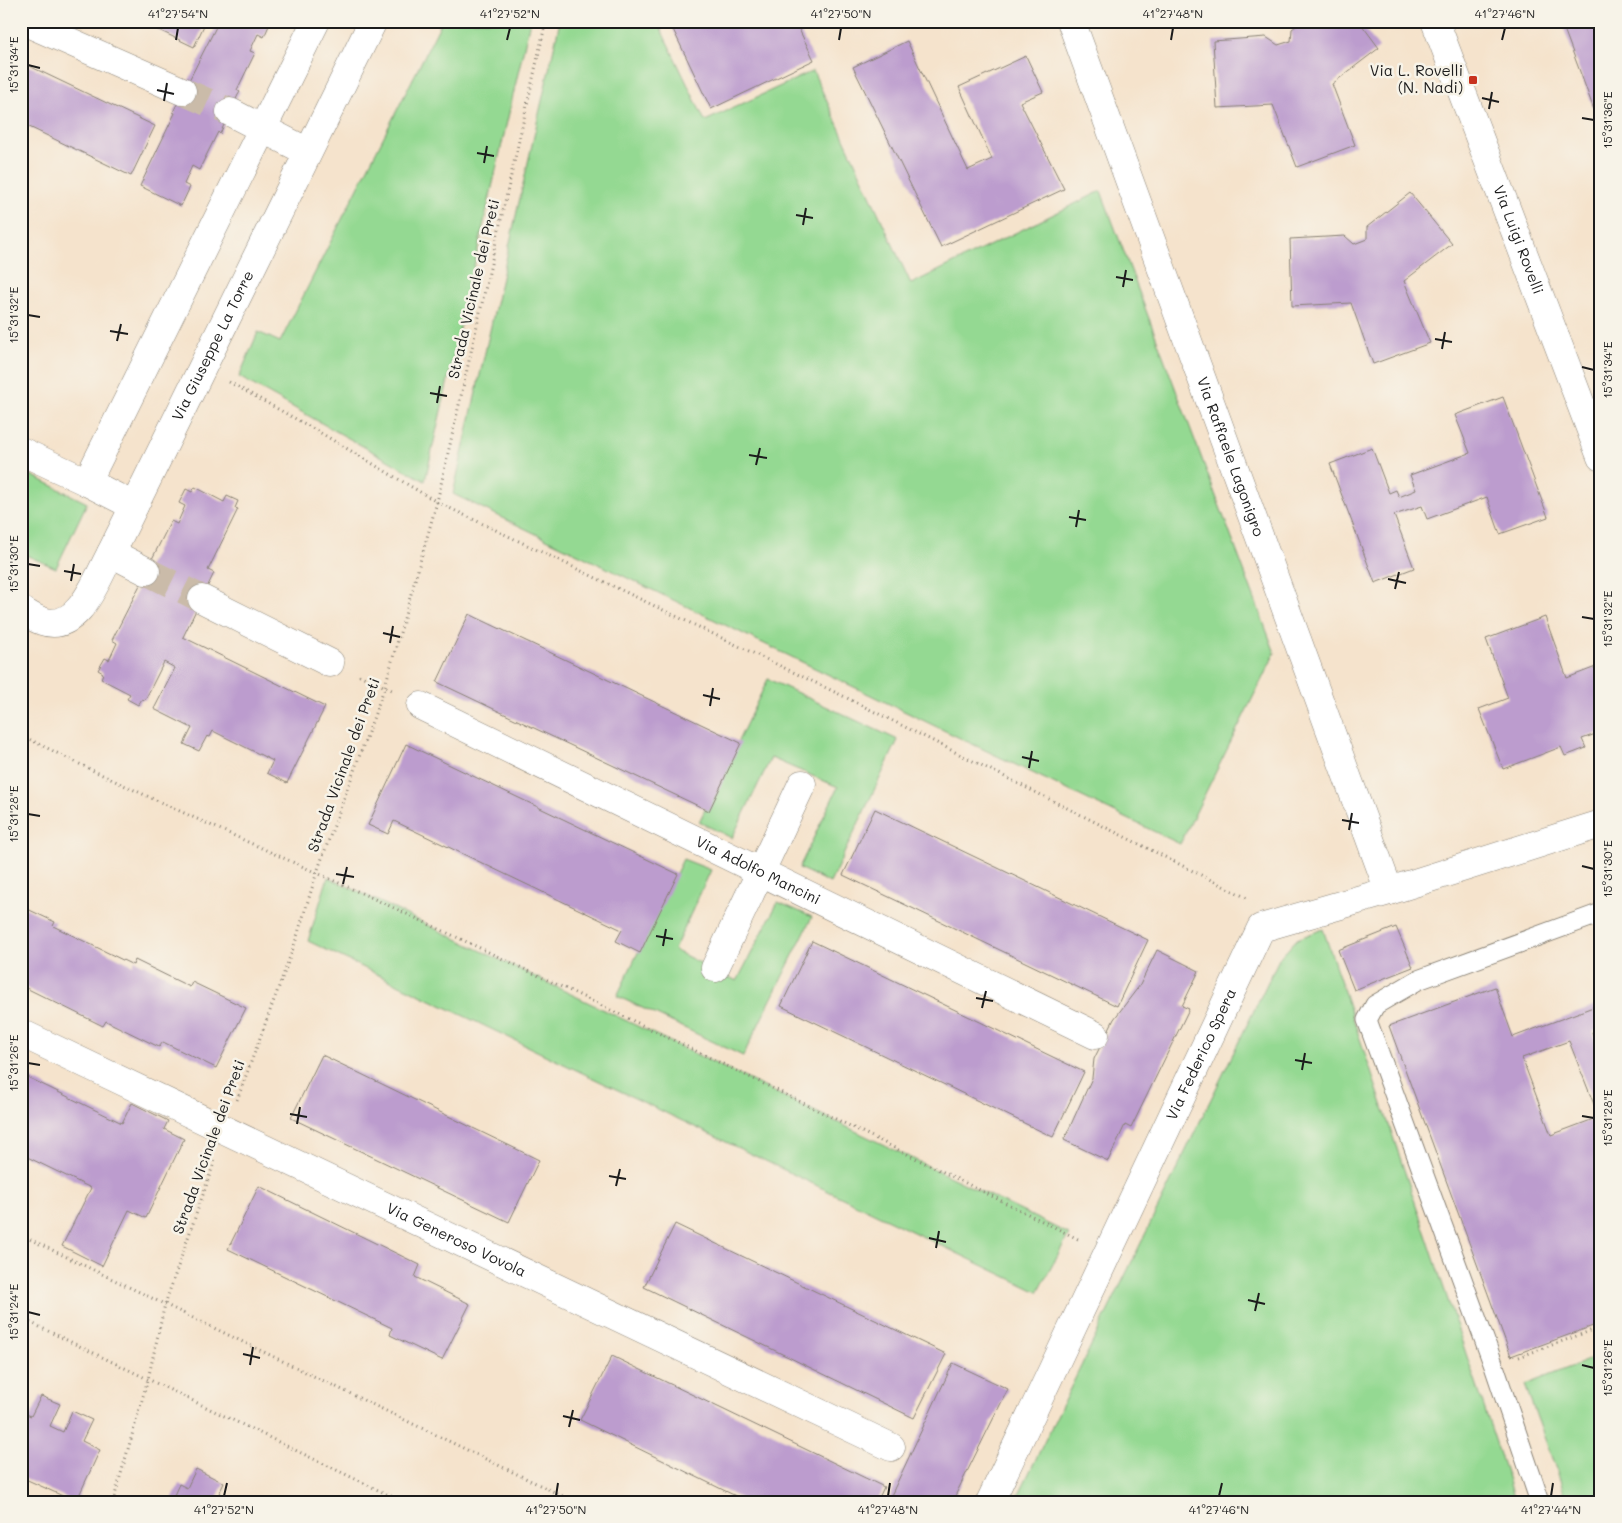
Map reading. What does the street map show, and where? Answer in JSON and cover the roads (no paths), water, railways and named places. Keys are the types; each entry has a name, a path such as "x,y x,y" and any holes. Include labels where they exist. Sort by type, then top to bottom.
{"street":[{"path":"23,21 182,91"},
{"path":"87,482 316,21"},
{"name":"Via Giuseppe La Torre","path":"21,610 44,622 63,623 79,611 111,553 372,21"},
{"name":"Via Raffaele Lagonigro","path":"1071,21 1389,891"},
{"name":"Via Luigi Rovelli","path":"1435,21 1601,457"},
{"path":"230,112 308,152"},
{"path":"21,451 134,506"},
{"path":"111,553 146,571"},
{"path":"202,599 330,663"},
{"name":"Via Adolfo Mancini","path":"420,706 761,870 1095,1035"},
{"path":"715,968 802,784"},
{"name":"Via Federico Spera","path":"990,1502 1262,928 1389,891 1601,824"},
{"name":"Via Generoso Vovola","path":"21,1033 891,1447"}],"lane":[{"path":"1540,1502 1494,1366 1367,1020 1375,1005 1418,980 1601,913"}],"tunnel":[{"path":"182,91 230,112"},
{"path":"146,571 202,599"}],"place":[{"name":"Via L. Rovelli (N. Nadi)","path":"1473,80"}]}
